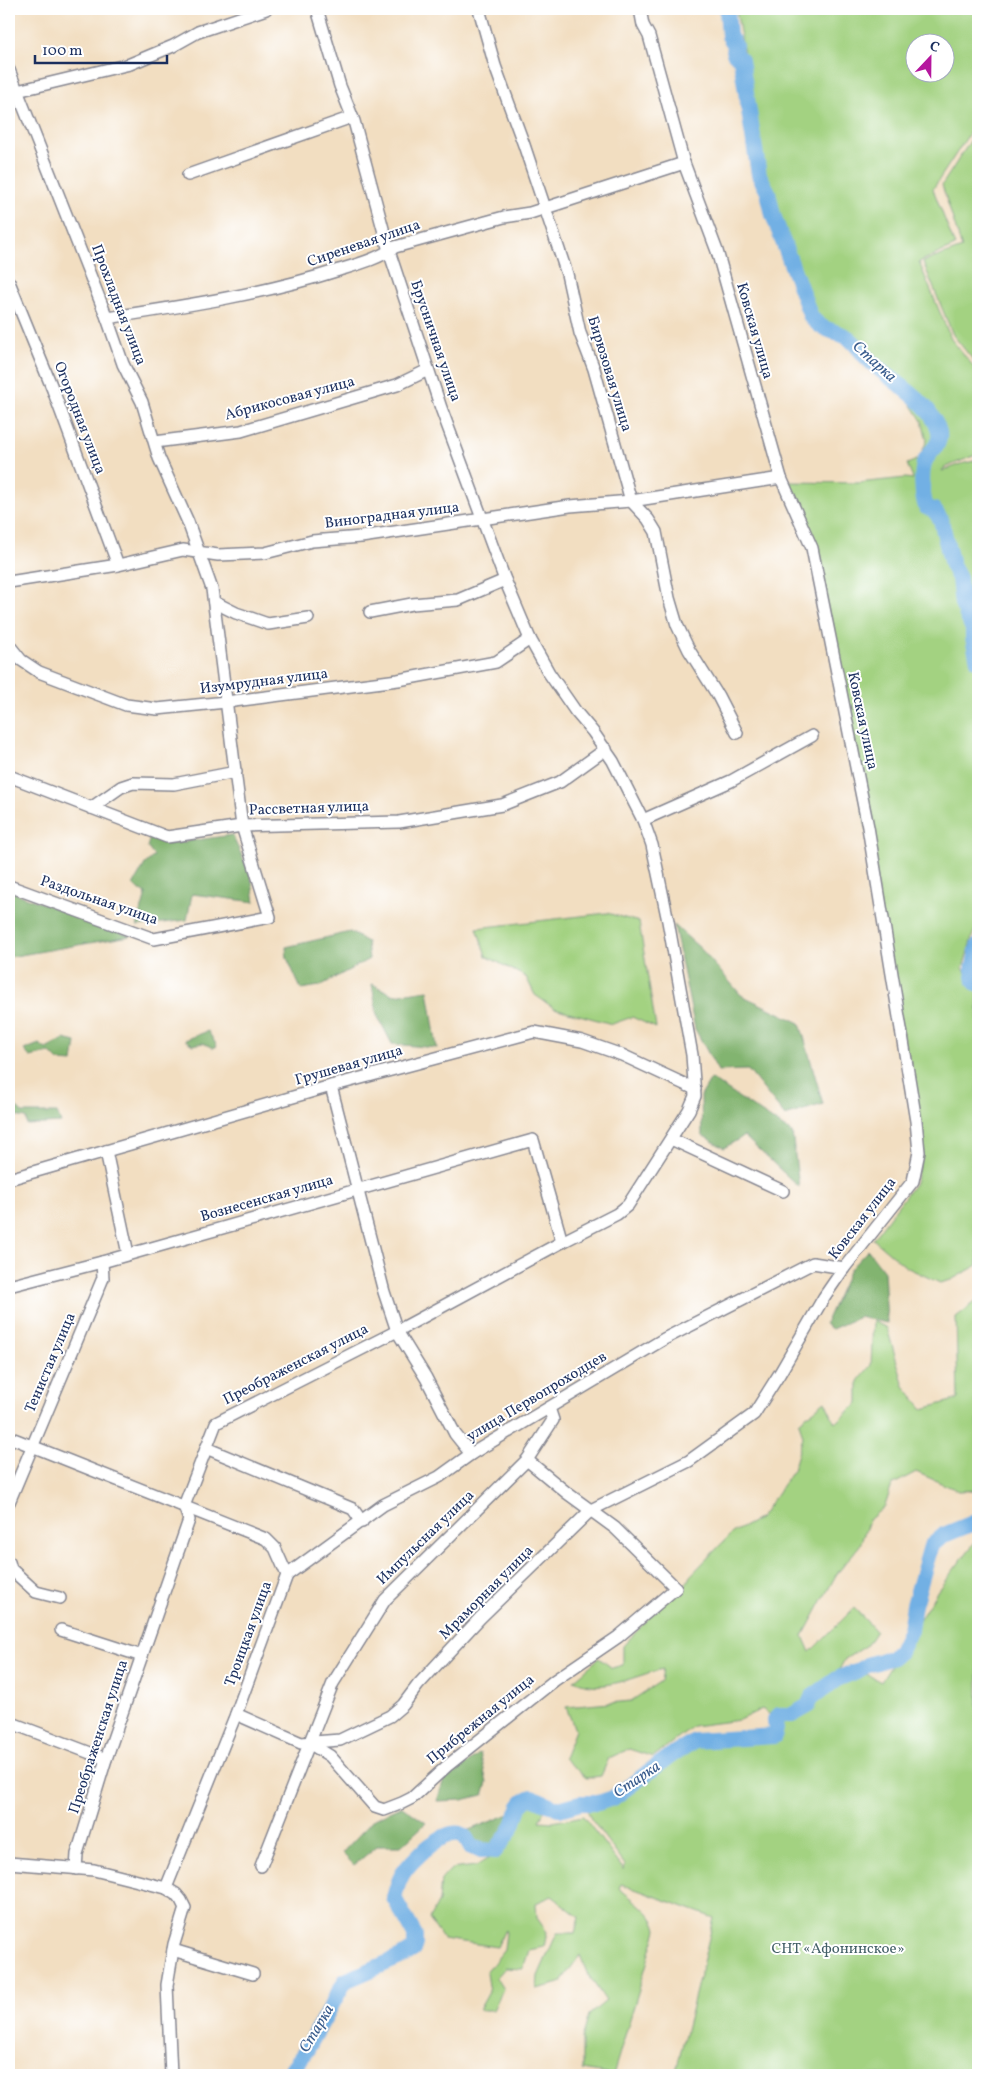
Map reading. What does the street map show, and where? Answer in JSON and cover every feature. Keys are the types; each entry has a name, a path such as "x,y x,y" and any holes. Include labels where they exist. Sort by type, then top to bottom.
{"street":[{"path":"17,91 130,64 173,46 198,32 266,9"},
{"name":"Брусничная улица","path":"317,9 340,86 352,116 389,251 428,370 506,580 530,639 549,673 576,712 606,749 643,820 658,871 661,896 668,922 687,1026 695,1089"},
{"name":"Бирюзовая улица","path":"479,9 495,66 567,274 580,333 594,369 630,501 648,519 656,532 677,625 689,650 718,696 737,733"},
{"name":"Ковская улица","path":"640,9 643,25 649,36 684,163 717,251 781,478 812,548 868,827 916,1121 919,1152 913,1181 844,1268 824,1297 754,1414"},
{"name":"Прохладная улица","path":"9,70 107,318 123,364 142,402 159,458 188,522 212,589 242,826 270,917"},
{"path":"188,175 352,116"},
{"name":"Сиреневая улица","path":"107,318 184,307 315,277 380,257 395,247 544,208 684,163"},
{"name":"Огородная улица","path":"9,282 11,296 53,390 118,565"},
{"name":"Абрикосовая улица","path":"155,442 241,431 397,385 428,370"},
{"name":"Виноградная улица","path":"9,582 118,565 183,550 218,555 265,553 312,541 362,537 439,527 570,506 630,501 781,478"},
{"path":"370,612 412,604 458,600 506,580"},
{"path":"214,602 236,613 268,624 308,618"},
{"name":"Изумрудная улица","path":"9,645 21,660 39,672 126,705 157,709 398,680 496,662 530,639"},
{"path":"643,820 731,781 812,736"},
{"name":"Рассветная улица","path":"9,776 167,837 242,826 399,822 502,805 560,782 606,749"},
{"path":"91,808 121,787 133,783 174,784 236,772"},
{"name":"Раздольная улица","path":"9,886 154,939 270,917"},
{"name":"Грушевая улица","path":"9,1180 331,1086 534,1032 582,1041 622,1055 695,1089"},
{"path":"331,1086 384,1292 398,1331 456,1434 471,1454"},
{"name":"Преображенская улица","path":"76,1869 76,1854 106,1759 189,1520 184,1506 216,1423 398,1331 617,1214 628,1205 689,1110 695,1096 695,1089"},
{"path":"671,1138 783,1191"},
{"name":"Вознесенская улица","path":"9,1286 102,1262 533,1140 562,1242"},
{"path":"106,1151 128,1254"},
{"name":"Тенистая улица","path":"9,1502 103,1278 102,1262"},
{"name":"улица Первопроходцев","path":"287,1575 383,1505 439,1477 471,1454 664,1339 813,1263 844,1268"},
{"name":"Импульсная улица","path":"261,1866 333,1683 385,1600 526,1460 554,1420 549,1408"},
{"name":"Мраморная улица","path":"236,1714 301,1743 340,1740 390,1716 403,1705 418,1685 480,1618 591,1510 689,1461 754,1414"},
{"name":"Троицкая улица","path":"9,1437 266,1539 275,1548 287,1575 236,1714 166,1888"},
{"path":"206,1448 353,1509 362,1522"},
{"path":"526,1460 591,1510"},
{"name":"Прибрежная улица","path":"310,1743 330,1756 375,1808 384,1810 402,1803 412,1798 447,1766 555,1680 618,1637 676,1588 615,1528 591,1510"},
{"path":"9,1562 11,1569 36,1592 60,1598"},
{"path":"61,1630 142,1656"},
{"path":"9,1722 106,1759"},
{"path":"9,1863 94,1870 166,1888 176,1894 185,1908 173,1950 167,1985 171,2075"},
{"path":"173,1950 253,1974"}],"green space":[{"path":"736,9 978,9 978,120 933,189 955,246 919,262 951,339 978,372 978,454 944,468 942,471 978,460 978,661 973,629 962,604 959,578 952,565 943,533 950,566 957,580 960,603 971,628 971,639 978,669 978,926 973,934 963,968 978,992 978,1265 951,1280 940,1283 906,1267 873,1239 915,1183 923,1151 817,550 790,482 858,483 905,478 913,479 907,464 919,459 927,440 922,421 904,393 862,360 864,351 849,336 822,325 813,315 775,214 764,168"},
{"path":"978,129 978,366 953,335 923,262 962,248 942,185"},
{"path":"232,835 251,875 255,902 192,894 187,920 137,926 146,894 133,885 145,864 154,856 147,847 150,838 169,844"},
{"path":"9,891 130,936 9,957"},
{"path":"607,913 639,922 656,1028 632,1017 612,1024 554,1008 535,995 526,977 486,956 477,928"},
{"path":"674,925 701,949 741,995 800,1023 823,1104 785,1116 748,1070 718,1071 695,1029"},
{"path":"350,932 367,942 369,959 320,986 301,989 287,958 286,947"},
{"path":"372,984 394,995 428,990 437,1048 392,1044 377,1015"},
{"path":"208,1031 217,1046 213,1048 203,1043 193,1045 185,1040"},
{"path":"64,1039 76,1042 73,1062 58,1061 50,1053 30,1057 24,1050 39,1044 46,1049"},
{"path":"711,1079 792,1133 799,1187 744,1136 724,1148 702,1135 701,1096"},
{"path":"15,1105 22,1113 57,1113 61,1123 27,1125 26,1118 10,1115"},
{"path":"868,1250 884,1271 887,1323 859,1317 832,1329 825,1324 850,1269"},
{"path":"978,1300 978,1490 959,1491 916,1472 892,1485 885,1506 869,1520 860,1545 836,1575 803,1636 810,1652 854,1608 876,1631 866,1646 845,1659 838,1672 808,1695 806,1702 790,1710 769,1714 762,1709 739,1720 693,1726 653,1757 629,1749 609,1758 601,1776 586,1778 564,1758 575,1730 566,1707 631,1701 661,1681 663,1669 607,1685 585,1684 574,1680 599,1658 612,1668 623,1665 623,1646 663,1603 686,1585 690,1576 732,1533 760,1518 793,1470 803,1437 799,1422 825,1401 835,1423 858,1403 858,1381 871,1365 873,1321 887,1328 904,1386 923,1409 958,1399 956,1317"},
{"name":"СНТ «Афонинское»","path":"978,1538 978,2075 675,2075 714,1918 621,1884 619,1888 647,1912 657,1930 613,2075 582,2070 582,2039 589,2015 606,2001 587,1973 580,1955 560,1983 537,1989 538,1976 557,1933 575,1933 579,1917 552,1896 536,1903 537,1918 547,1932 544,1947 529,1950 523,1969 505,1968 496,1978 503,1989 493,2010 479,2010 489,1992 486,1973 504,1950 506,1932 505,1929 497,1947 443,1939 429,1919 439,1901 441,1880 451,1869 476,1866 497,1853 517,1824 520,1809 524,1802 531,1799 547,1805 539,1821 553,1822 583,1816 624,1870 625,1865 591,1819 585,1805 613,1802 638,1784 639,1779 676,1752 695,1741 774,1736 776,1729 775,1720 779,1715 792,1715 808,1706 812,1697 837,1679 859,1670 881,1682 938,1590"},
{"path":"480,1753 487,1783 483,1795 462,1800 437,1801 445,1776 462,1768"},
{"path":"402,1806 426,1823 401,1846 377,1846 354,1865 342,1853 374,1819"},
{"path":"513,1814 511,1826 495,1850 471,1846 464,1832"}],"waterway":[{"name":"Старка","path":"727,9 729,36 735,45 734,53 741,60 759,175 768,192 773,215 811,317 824,328 850,339 877,367 919,400 935,420 939,432 939,440 924,463 922,476 923,496 926,507 934,510 941,520 952,565 959,578 962,604 973,629 978,661"},
{"name":"Старка","path":"978,946 973,970 975,982 978,984"},
{"name":"Старка","path":"287,2075 306,2051 345,1981 413,1950 415,1935 394,1898 399,1880 406,1869 430,1845 449,1835 458,1834 465,1837 471,1847 495,1851 510,1830 520,1806 532,1797 559,1809 580,1803 598,1803 613,1798 676,1752 695,1741 774,1736 776,1729 775,1720 779,1715 792,1715 808,1706 812,1697 837,1679 867,1665 893,1657 900,1651 910,1630 914,1605 931,1546 944,1535 978,1521"}]}
